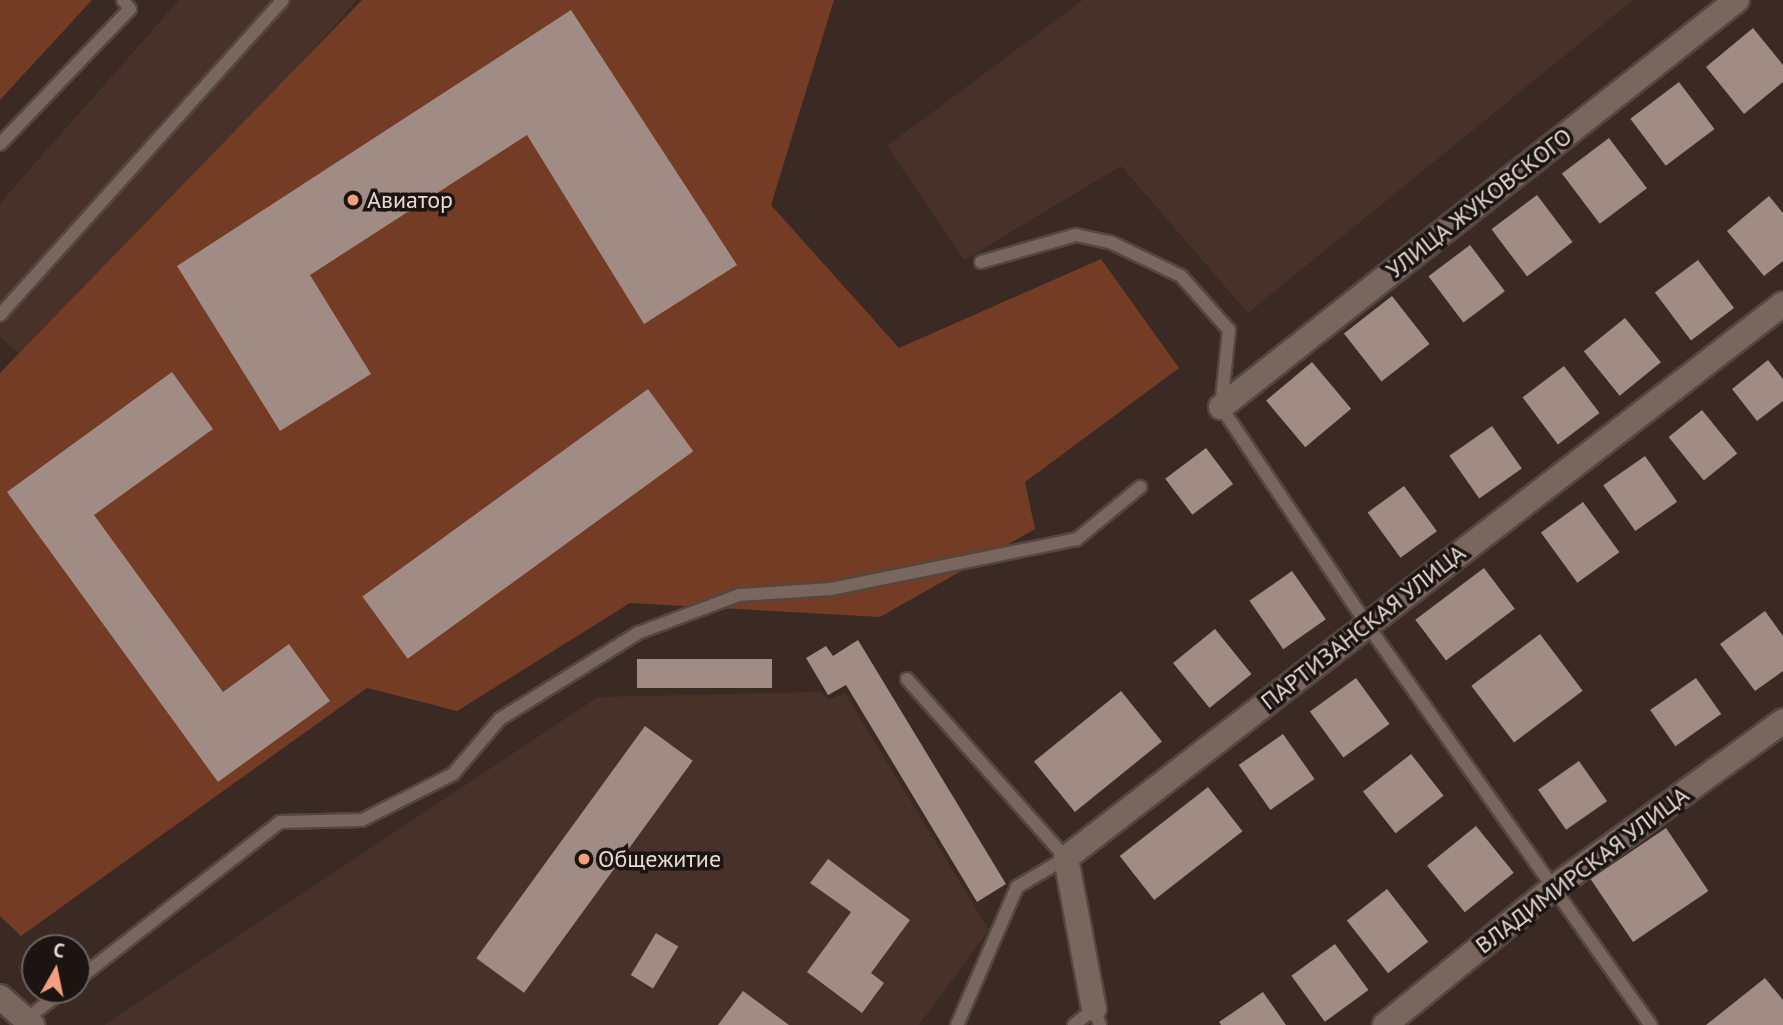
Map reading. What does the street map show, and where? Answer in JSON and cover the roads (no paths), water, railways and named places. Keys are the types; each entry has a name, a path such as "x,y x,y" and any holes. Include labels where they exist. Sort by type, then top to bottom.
{"street":[{"name":"УЛИЦА ЖУКОВСКОГО","path":"1221,407 1737,0"},
{"name":"ПАРТИЗАНСКАЯ УЛИЦА","path":"1066,858 1366,623 1783,304"},
{"name":"ВЛАДИМИРСКАЯ УЛИЦА","path":"1385,1025 1552,889 1783,721"},
{"path":"1066,858 1097,1017"},
{"path":"0,997 29,1022"}],"lane":[{"path":"0,144 130,9 123,0"},
{"path":"0,315 283,0"},
{"path":"981,262 1076,235 1110,242 1181,276 1229,330 1221,407 1366,623 1552,889 1651,1025"},
{"path":"91,969 280,822 362,820 453,774 500,719 638,633 739,596 831,589 1077,539 1140,487"},
{"path":"907,679 1066,858 1017,887 957,1025"},
{"path":"29,1022 49,1004"},
{"path":"1074,1025 1097,1017"}],"place":[{"name":"Авиатор","path":"353,200"},
{"name":"Общежитие","path":"584,859"}]}
